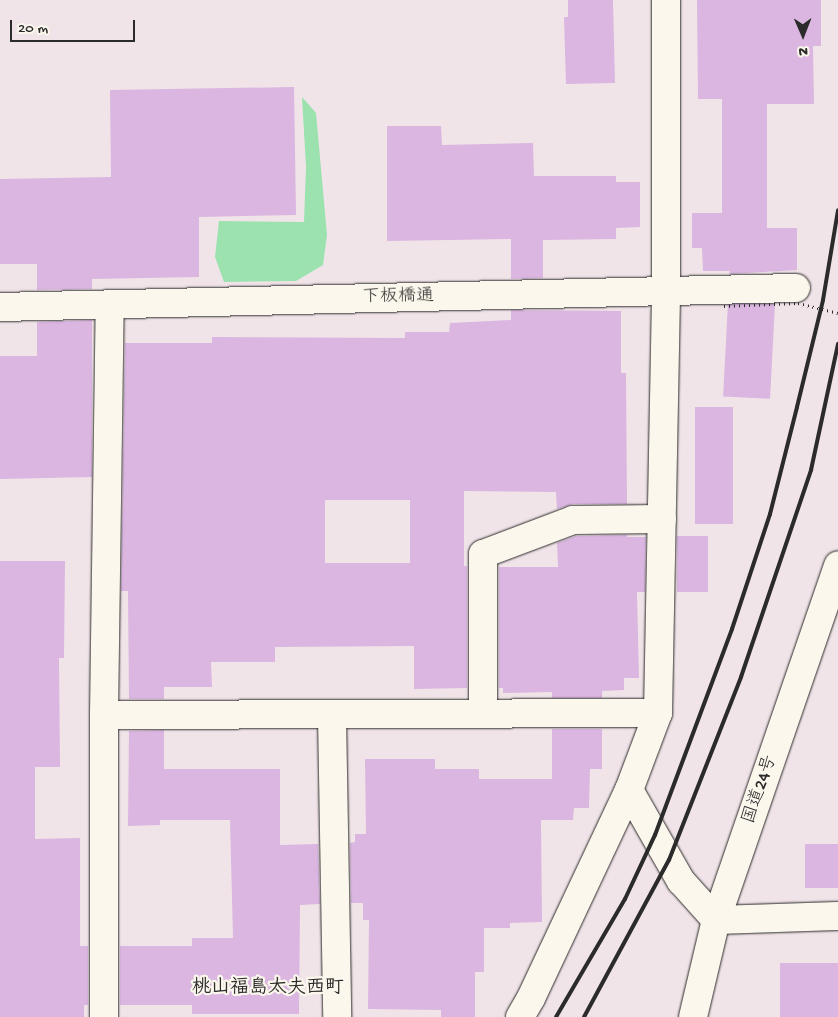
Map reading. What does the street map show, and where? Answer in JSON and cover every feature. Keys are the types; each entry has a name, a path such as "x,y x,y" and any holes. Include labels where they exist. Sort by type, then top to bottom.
{"main road":[{"path":"520,1017 531,998 629,790 658,713 666,293 666,0"},
{"name":"下板橋通","path":"0,307 666,293 796,288"},
{"path":"104,1017 104,715 110,305"},
{"path":"483,714 483,554 573,520 662,519"},
{"name":"国道24号","path":"693,1017 716,920 838,566"},
{"path":"104,715 332,716 658,713"},
{"path":"332,716 337,1017"},
{"path":"629,790 681,882 716,920 838,916"}],"path":[{"path":"724,306 798,303 838,313"}],"green space":[{"path":"302,97 316,113 327,235 323,265 296,281 224,282 215,257 219,221 304,222 306,167"}],"building":[{"path":"568,0 613,0 615,83 566,84 564,17 568,17"},
{"path":"697,0 821,0 821,46 813,46 814,104 767,104 767,228 797,228 797,270 729,274 730,271 703,271 702,248 692,248 692,213 722,213 722,99 698,99"},
{"path":"294,87 296,215 199,217 199,277 92,279 92,289 37,290 37,264 0,264 0,179 111,177 110,90"},
{"path":"387,126 441,126 442,145 533,143 534,176 616,176 616,182 640,182 640,227 616,228 616,239 543,240 543,278 511,279 511,239 387,241"},
{"path":"728,302 775,304 770,399 723,396"},
{"path":"511,310 621,311 621,373 626,373 627,504 573,504 557,509 556,492 464,491 464,566 467,566 467,688 414,689 414,646 275,647 275,662 211,662 212,687 164,687 164,699 129,699 128,591 121,591 125,343 212,343 212,337 405,338 405,332 449,332 450,323 511,320","holes":["325,500 410,500 410,563 325,563"]},
{"path":"92,320 92,477 0,479 0,356 37,356 37,322"},
{"path":"695,407 733,407 733,524 695,524"},
{"path":"627,535 627,537 646,537 645,592 637,592 639,678 624,678 624,690 602,691 602,698 552,698 552,692 503,693 503,688 499,688 499,567 558,567 557,543 576,536"},
{"path":"677,536 708,536 708,592 677,592"},
{"path":"0,561 65,561 64,658 59,658 60,767 35,767 35,839 80,838 80,946 88,946 88,1005 84,1005 84,1017 0,1017"},
{"path":"552,729 602,729 602,769 590,769 589,808 574,808 573,820 541,820 542,922 510,923 510,928 484,928 484,972 475,972 475,1017 441,1017 441,1010 368,1009 369,920 363,920 363,903 351,903 350,843 355,842 355,834 366,834 365,759 435,759 435,769 479,769 479,779 552,779"},
{"path":"164,730 164,769 280,769 280,845 318,844 320,904 300,905 299,1014 192,1014 192,1005 120,1005 120,946 192,946 192,938 233,938 230,820 160,820 160,825 128,826 129,731"},
{"path":"805,844 838,844 838,888 805,888"},
{"path":"780,963 838,963 838,1017 780,1017"}],"railway":[{"path":"556,1017 625,899 655,835 732,629 770,514 823,300 838,210"},
{"path":"584,1017 669,860 741,677 811,470 838,344"}],"district":[{"name":"桃山福島太夫西町","path":"268,989"}]}
